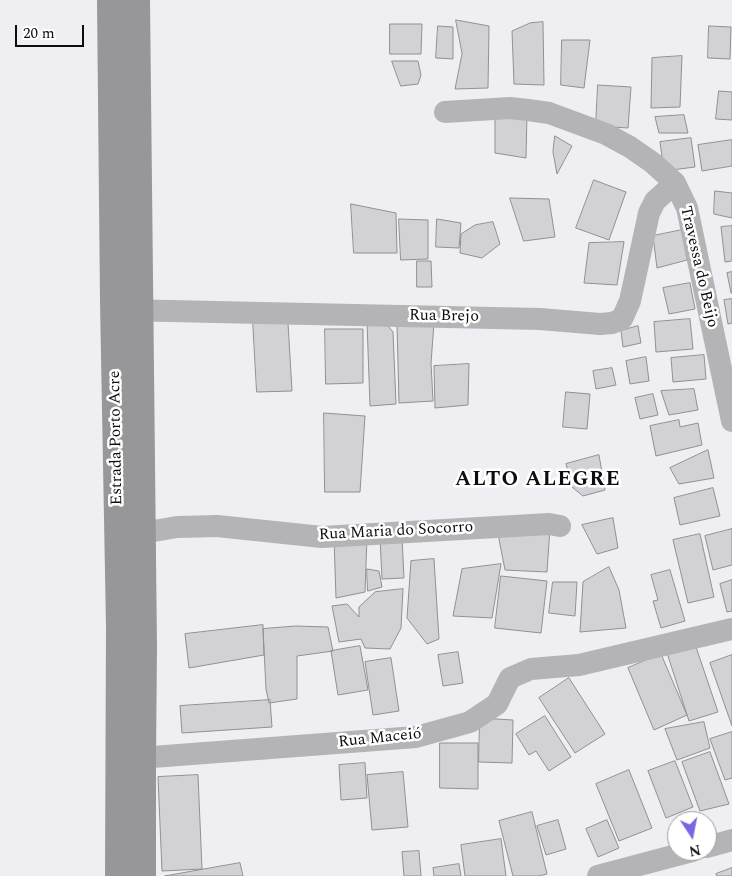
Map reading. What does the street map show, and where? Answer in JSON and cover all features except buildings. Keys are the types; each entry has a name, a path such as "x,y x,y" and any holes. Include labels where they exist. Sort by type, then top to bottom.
{"main road":[{"name":"Estrada Porto Acre","path":"111,0 127,310 142,533 143,647 119,876"},
{"name":"Estrada Porto Acre","path":"136,0 120,627 142,876"}],"street":[{"name":"Travessa do Beijo","path":"445,112 510,108 549,113 606,134 653,163 676,183 687,208 732,421"},
{"name":"Rua Brejo","path":"127,310 540,319 600,324 612,323 622,319 630,301 649,213 655,200 676,183"},
{"name":"Rua Maria do Socorro","path":"142,533 177,527 218,526 322,537 549,524 560,526"},
{"name":"Rua Maceió","path":"131,759 416,737 470,722 497,704 510,678 531,669 580,665 732,629"},
{"path":"717,844 732,840"},
{"path":"598,876 667,858"}],"district":[{"name":"ALTO ALEGRE","path":"538,481"}]}
